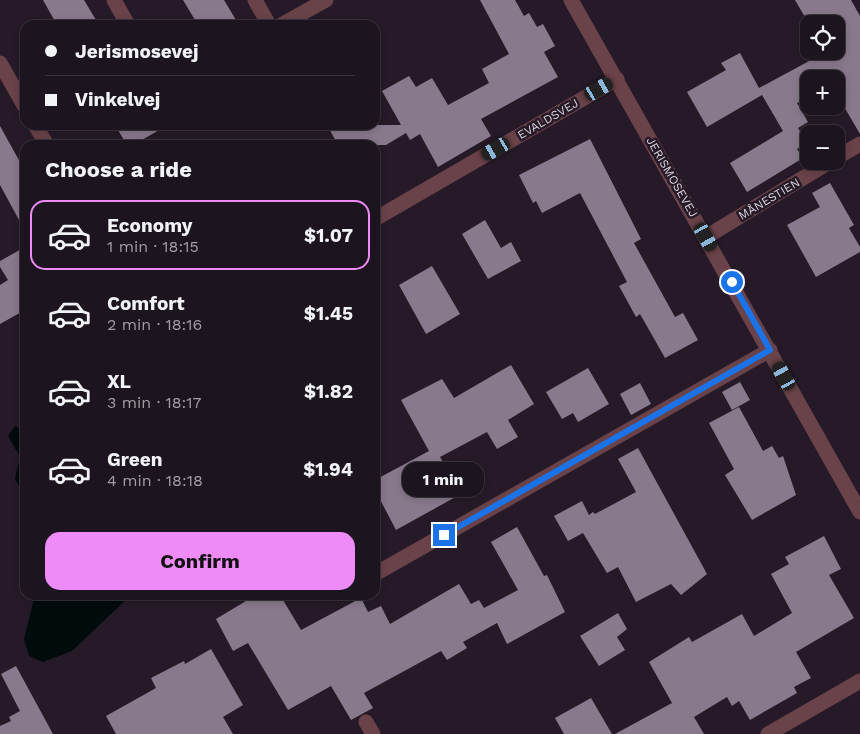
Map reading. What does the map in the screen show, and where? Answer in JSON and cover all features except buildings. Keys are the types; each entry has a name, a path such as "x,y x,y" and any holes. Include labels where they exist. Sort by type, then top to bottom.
{"street":[{"path":"114,0 125,20"},
{"path":"255,0 266,20"},
{"path":"290,20 326,0"},
{"name":"JERISMOSEVEJ","path":"571,0 860,512"},
{"path":"0,64 20,98"},
{"name":"EVALDSVEJ","path":"380,216 617,79"},
{"path":"845,153 860,144"},
{"name":"MÅNESTIEN","path":"706,237 816,170"},
{"path":"380,571 770,350"},
{"path":"768,734 860,681"}],"shaded area":[{"path":"15,426 20,428 20,457 8,436"},
{"path":"20,457 20,488 15,479"},
{"path":"34,600 126,600 72,651 43,662 29,656 24,639"}],"route":[{"path":"444,535 770,350 732,282"}]}
